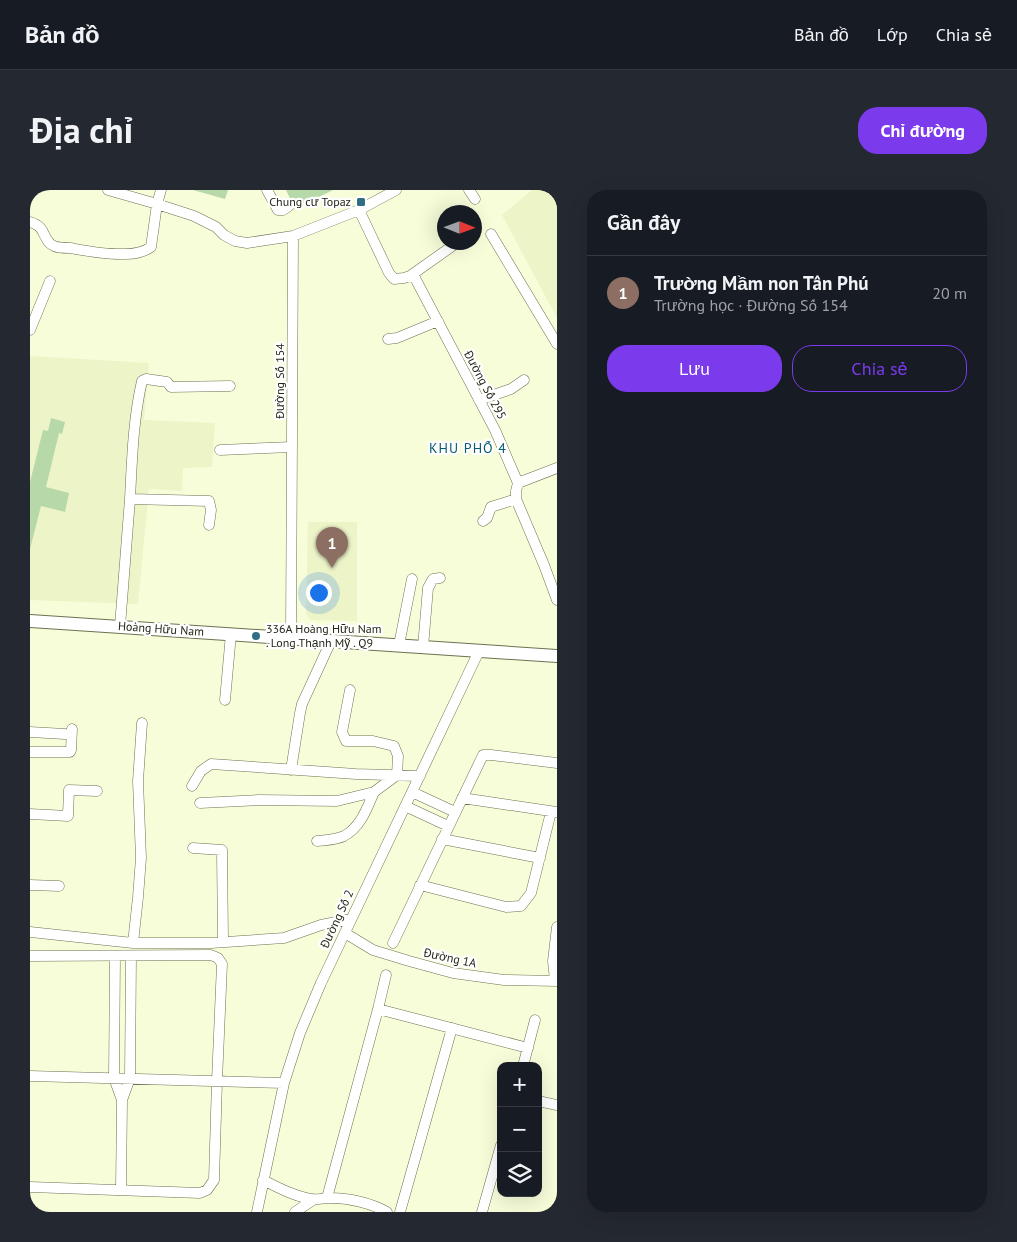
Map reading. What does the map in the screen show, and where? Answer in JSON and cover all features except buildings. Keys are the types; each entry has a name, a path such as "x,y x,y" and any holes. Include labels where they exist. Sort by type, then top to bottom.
{"main road":[{"name":"Hoàng Hữu Nam","path":"30,621 479,651"},
{"path":"479,651 557,656"}],"street":[{"path":"108,190 194,216 216,227 224,235 247,243 293,236 359,210 396,190"},
{"path":"30,222 37,223 46,238 54,246 126,255 145,251 151,247 157,204 161,190"},
{"path":"267,190 278,210 283,210 289,206"},
{"path":"469,190 475,199"},
{"path":"359,210 389,273 394,279 410,276 447,250"},
{"path":"492,234 557,344"},
{"name":"Đường Số 154","path":"292,638 293,236"},
{"name":"Đường Số 295","path":"410,276 415,278 495,430 518,483"},
{"path":"30,330 50,281"},
{"path":"388,339 397,338 438,322"},
{"path":"120,626 131,467 142,381 146,379 167,382 171,387 230,386"},
{"path":"479,400 511,388 524,380"},
{"path":"220,450 292,448"},
{"path":"557,468 518,483 516,491 516,499 557,600"},
{"path":"130,499 209,501 211,506 208,524"},
{"path":"482,521 487,518 491,507 516,499"},
{"path":"424,647 428,588 433,579 440,578"},
{"path":"399,645 412,579"},
{"path":"225,700 231,634"},
{"path":"291,770 302,704 332,640"},
{"name":"Đường Số 2","path":"257,1212 284,1083 303,1024 479,651"},
{"path":"350,690 342,732 346,741 373,741 394,746 398,756 397,775"},
{"path":"133,943 140,858 138,781 142,723"},
{"path":"30,732 69,732 71,750 70,752 30,752"},
{"path":"392,943 485,754 557,763"},
{"path":"192,786 201,771 211,764 356,774 420,776"},
{"path":"200,803 259,800 337,801 374,792 397,775"},
{"path":"30,814 68,816 69,790 97,791"},
{"path":"317,841 342,837 356,826 364,815 374,792"},
{"path":"412,792 455,812"},
{"path":"420,885 506,907 521,906 531,893 554,812 462,798"},
{"path":"405,806 448,826"},
{"path":"442,839 540,858"},
{"path":"193,848 222,850 223,942"},
{"path":"30,885 58,886"},
{"path":"30,932 133,943 211,943 284,938 321,925 351,919"},
{"path":"556,981 553,961 557,927"},
{"name":"Đường 1A","path":"345,933 373,950 453,973 504,980 556,981"},
{"path":"30,956 211,956 218,958 222,964 214,1180 207,1190 200,1193 30,1188"},
{"path":"116,956 114,1078 122,1100"},
{"path":"121,1190 122,1100 130,1078 132,956"},
{"path":"327,1198 386,975"},
{"path":"378,1009 528,1048"},
{"path":"524,1062 535,1020"},
{"path":"400,1212 452,1028"},
{"path":"30,1076 284,1083"},
{"path":"542,1102 557,1106"},
{"path":"482,1212 499,1152"},
{"path":"264,1180 296,1196 313,1200 327,1198 346,1199 367,1204 387,1212"},
{"path":"295,1212 313,1200"}],"shaded area":[{"path":"532,190 557,190 557,318 502,215"},
{"path":"30,356 149,363 144,420 215,423 212,467 183,468 182,491 149,489 138,604 30,600"},
{"path":"308,522 357,522 357,621 310,620 306,614"}],"place":[{"name":"Chung cư Topaz","path":"361,202"},
{"name":"Trường Mầm non Tân Phú","path":"332,568"},
{"name":"336A Hoàng Hữu Nam . Long Thạnh Mỹ . Q9","path":"256,636"}],"district":[{"name":"KHU PHỐ 4","path":"468,448"}]}
